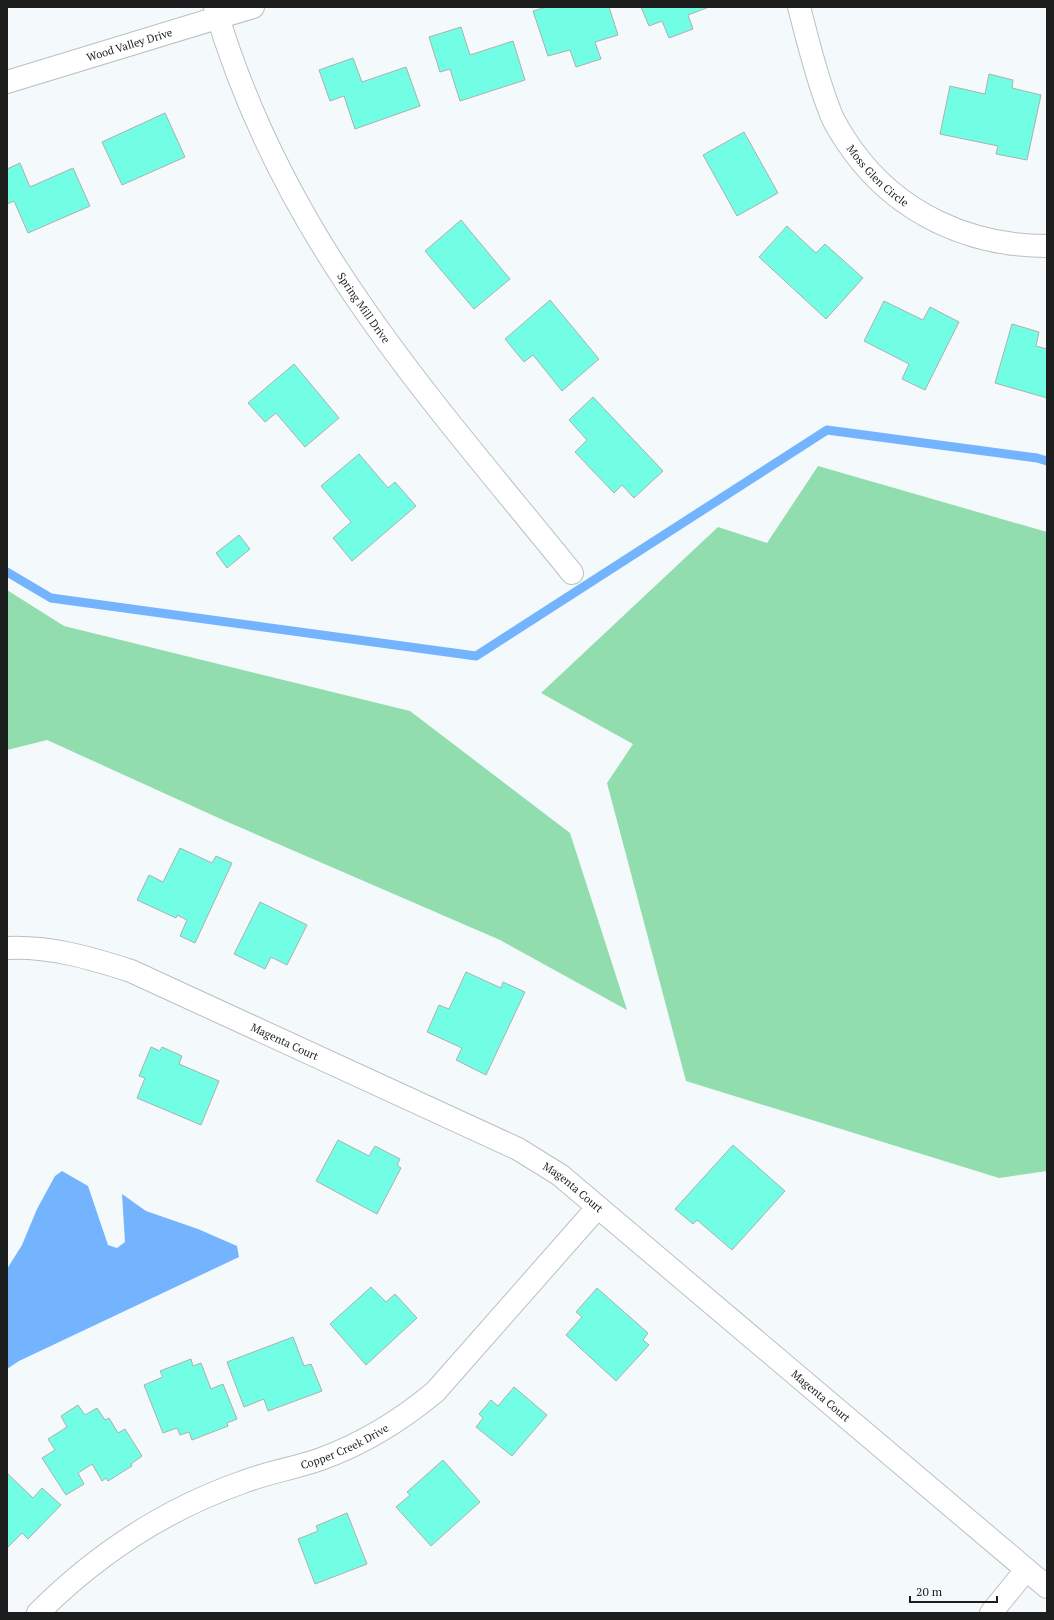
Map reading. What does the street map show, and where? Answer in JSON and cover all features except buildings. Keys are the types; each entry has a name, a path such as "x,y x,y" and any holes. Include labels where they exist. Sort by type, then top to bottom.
{"street":[{"name":"Wood Valley Drive","path":"7,82 217,12 252,7"},
{"name":"Moss Glen Circle","path":"799,7 829,110 844,138 863,164 885,186 910,206 937,222 965,234 994,242 1024,246 1047,246"},
{"name":"Spring Mill Drive","path":"217,12 235,66 257,118 281,169 327,253 398,355 572,573"},
{"name":"Magenta Court","path":"7,948 23,947 77,955 131,971 518,1148 560,1175 597,1208 1047,1587"},
{"name":"Copper Creek Drive","path":"38,1613 86,1570 122,1543 160,1520 201,1499 242,1482 285,1468 320,1459 352,1447 384,1431 410,1413 435,1392 597,1208"},
{"path":"992,1613 1026,1570"}],"green space":[{"path":"818,466 1047,532 1047,1171 999,1178 686,1081 607,783 633,744 541,693 718,527 767,543"},
{"path":"7,590 64,626 410,711 570,833 627,1010 500,940 223,820 47,740 7,750"}],"water":[{"path":"62,1171 88,1186 108,1245 117,1248 125,1242 122,1194 146,1211 198,1229 237,1246 239,1257 19,1361 7,1369 7,1269 22,1245 37,1209 55,1176"}],"waterway":[{"path":"7,572 51,598 476,656 827,430 1037,458 1047,461"}]}
